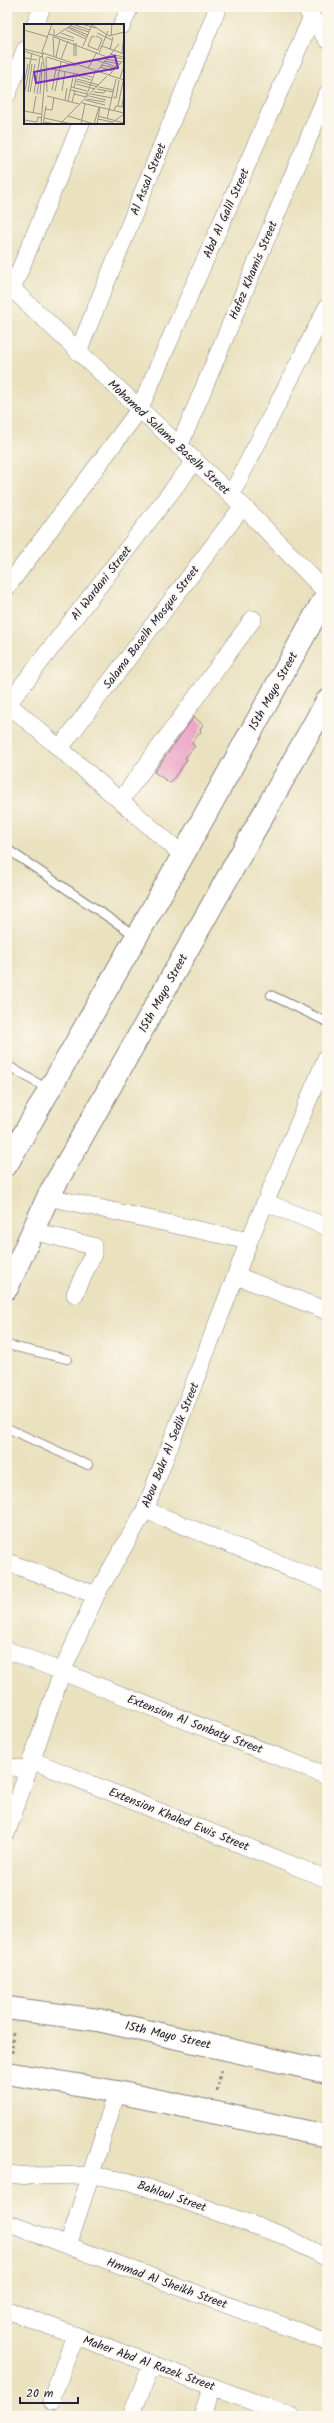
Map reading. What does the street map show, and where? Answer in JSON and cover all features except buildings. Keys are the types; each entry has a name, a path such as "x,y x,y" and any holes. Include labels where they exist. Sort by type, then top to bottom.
{"main road":[{"name":"15th Mayo Street","path":"7,1164 183,855 327,593"},
{"name":"15th Mayo Street","path":"7,1288 48,1197 327,701"},
{"path":"7,1268 28,1240"},
{"name":"15th Mayo Street","path":"10,2008 98,2020 327,2072"},
{"path":"9,2073 117,2092 327,2136"}],"street":[{"path":"35,24 42,7"},
{"path":"122,24 130,7"},
{"name":"Al Assal Street","path":"78,352 218,7"},
{"path":"308,12 327,40"},
{"name":"Abd Al Galil Street","path":"7,587 139,410 308,12"},
{"path":"7,95 24,52"},
{"name":"Hafez Khamis Street","path":"179,447 327,94"},
{"path":"10,287 81,124"},
{"name":"Mohamed Salama Baselh Street","path":"10,287 194,462 237,500 327,593"},
{"name":"Salama Baselh Mosque Street","path":"60,748 237,500 327,308"},
{"name":"Al Wardani Street","path":"8,703 194,462"},
{"path":"121,800 253,619"},
{"path":"8,703 183,855"},
{"name":"Abou Bakr Al Sedik Street","path":"7,1832 62,1672 96,1595 145,1510 265,1202 327,1056"},
{"path":"48,1197 249,1242"},
{"path":"265,1202 327,1227"},
{"path":"28,1240 92,1246 94,1254 74,1294"},
{"path":"237,1276 327,1311"},
{"path":"145,1510 327,1583"},
{"path":"7,1562 96,1595"},
{"name":"Extension Al Sonbaty Street","path":"7,1650 327,1776"},
{"name":"Extension Khaled Ewis Street","path":"7,1766 29,1765 327,1879"},
{"path":"68,2246 117,2092"},
{"name":"Bahloul Street","path":"7,2174 29,2176 91,2174 131,2182 275,2232 327,2258"},
{"name":"Hmmad Al Sheikh Street","path":"7,2223 327,2342"},
{"name":"Maher Abd Al Razek Street","path":"7,2311 291,2416"},
{"path":"51,2402 75,2335"},
{"path":"131,2416 152,2364"},
{"path":"202,2416 212,2386"}],"lane":[{"path":"7,849 137,936"},
{"path":"271,995 327,1022"},
{"path":"7,1065 50,1090"},
{"path":"7,1345 67,1359"},
{"path":"7,1428 88,1465"}],"path":[{"path":"9,2073 10,2008"},
{"path":"212,2112 226,2048"}]}
